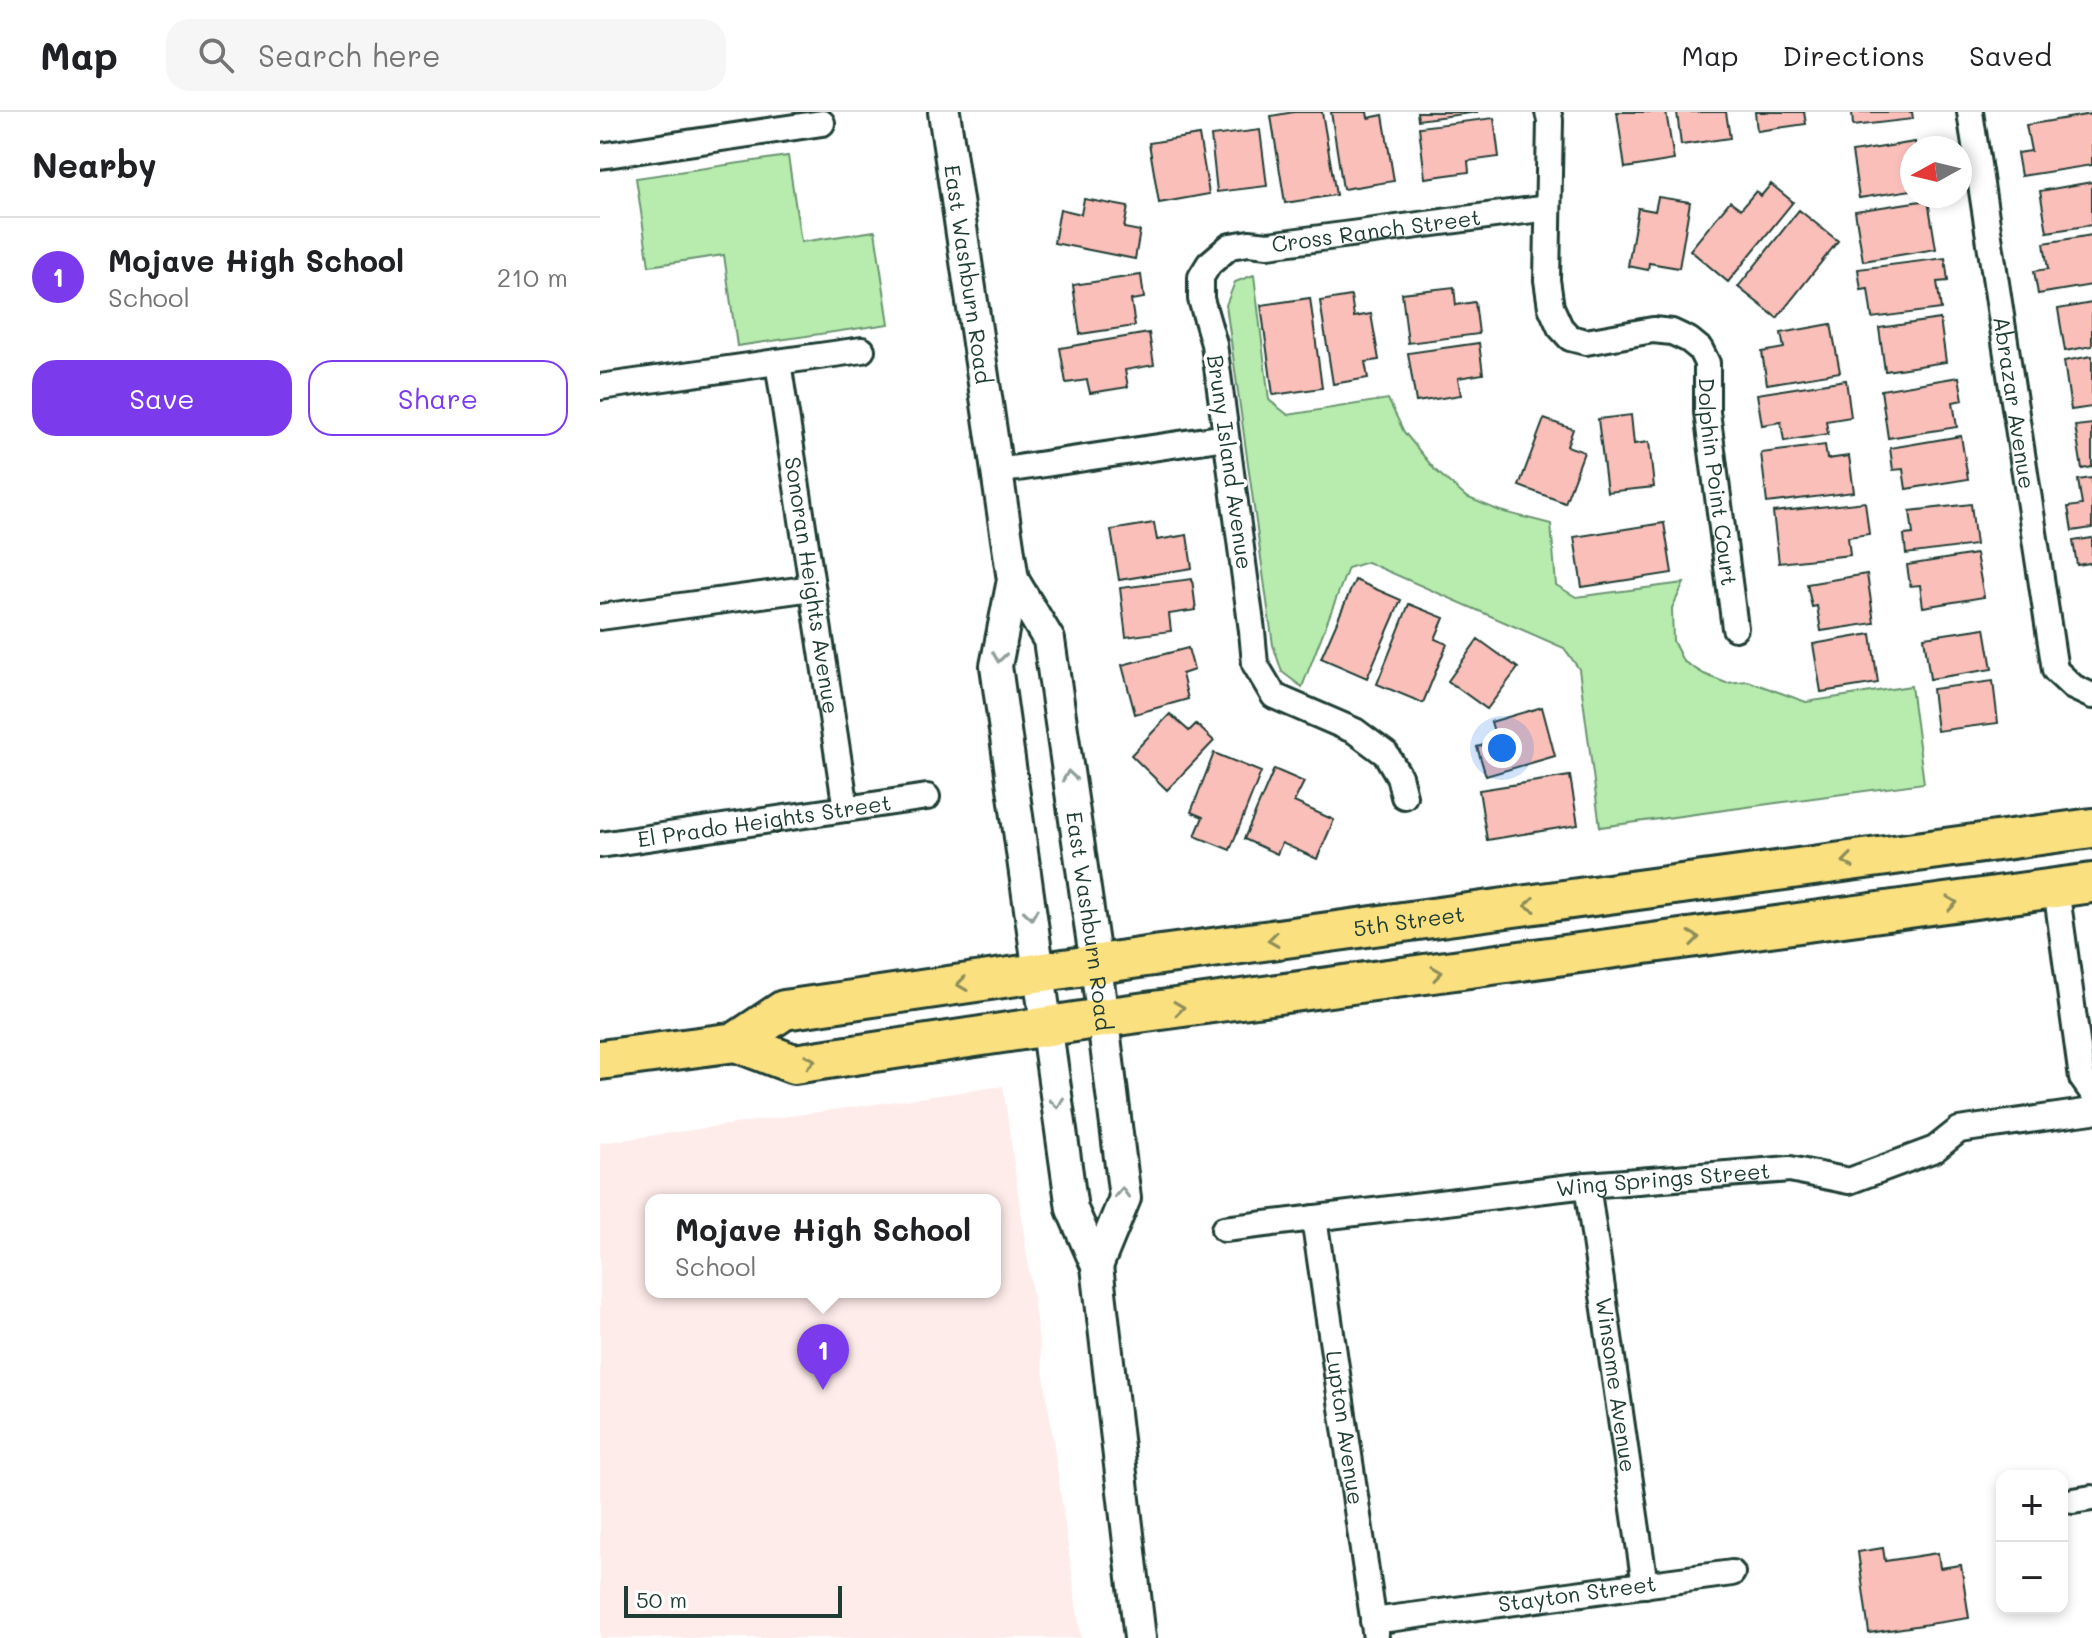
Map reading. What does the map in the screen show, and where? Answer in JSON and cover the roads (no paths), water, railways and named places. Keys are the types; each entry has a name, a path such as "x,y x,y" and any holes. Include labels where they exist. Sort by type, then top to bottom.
{"main road":[{"name":"5th Street","path":"600,1060 736,1042 784,1010 1039,972 2092,828"},
{"name":"5th Street","path":"736,1042 794,1064 1102,1018 2074,886"}],"street":[{"name":"East Washburn Road","path":"944,112 1013,580 996,666 1072,1209 1097,1266 1140,1638"},
{"path":"1548,112 1548,208"},
{"name":"Abrazar Avenue","path":"1970,112 2055,670 2082,692"},
{"path":"600,156 744,123 822,123"},
{"name":"Cross Ranch Street","path":"1209,264 1230,246 1249,243 1268,245 1548,208"},
{"name":"Dolphin Point Court","path":"1548,208 1547,280 1551,307 1560,327 1570,338 1586,342 1653,330 1672,332 1700,349 1707,363 1707,412 1735,628"},
{"name":"Bruny Island Avenue","path":"1209,264 1201,277 1201,299 1214,344 1255,664 1274,696 1355,731 1386,754 1399,776 1404,796"},
{"path":"600,387 862,350"},
{"name":"Sonoran Heights Avenue","path":"778,362 846,809"},
{"path":"997,471 1226,437"},
{"name":"East Washburn Road","path":"1013,580 1049,640 1096,965 1125,1198 1097,1266"},
{"path":"600,617 812,588"},
{"name":"El Prado Heights Street","path":"600,845 927,797"},
{"path":"2074,886 2082,1078 2092,1092"},
{"name":"Wing Springs Street","path":"1224,1229 1587,1185 1790,1169 1849,1181 1935,1149 1959,1130 2092,1111"},
{"name":"Winsome Avenue","path":"1587,1185 1645,1585"},
{"name":"Lupton Avenue","path":"1314,1218 1374,1630"},
{"name":"Stayton Street","path":"1374,1630 1732,1573"}],"place":[{"name":"Mojave High School","path":"823,1390"}]}
